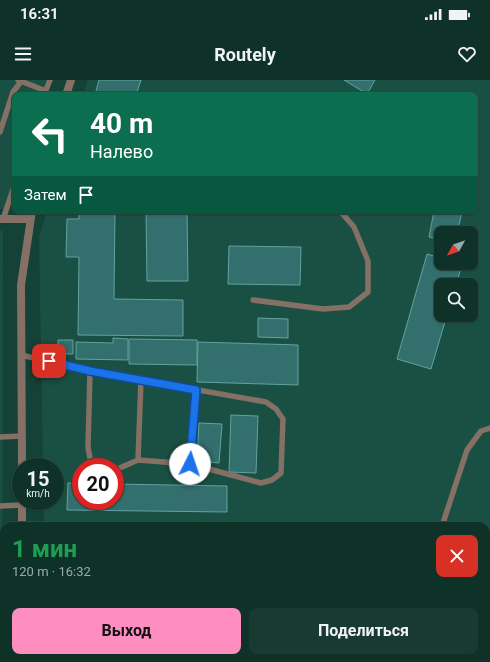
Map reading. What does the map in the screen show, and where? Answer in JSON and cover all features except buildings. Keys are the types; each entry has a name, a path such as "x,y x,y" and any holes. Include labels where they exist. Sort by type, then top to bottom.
{"street":[{"path":"67,92 71,80"},
{"path":"2,219 31,215 21,285 22,458"},
{"path":"22,510 22,522"}],"lane":[{"path":"13,92 20,80 43,92"},
{"path":"45,92 50,80"},
{"path":"0,132 12,95"},
{"path":"2,219 12,192"},
{"path":"253,300 323,308 349,307 368,292 368,261 354,227 343,214"},
{"path":"22,355 90,371 266,402 276,409 284,419 280,473 272,480 261,483 190,464 138,460 124,466"},
{"path":"90,371 88,448 90,458"},
{"path":"138,460 141,380"},
{"path":"190,464 196,390"},
{"path":"443,522 468,450 481,431 490,428"},
{"path":"0,437 22,436"},
{"path":"0,506 12,504"}],"shaded area":[{"path":"0,80 50,80 45,92 12,92 12,186 4,209 0,209"},
{"path":"88,80 490,80 490,522 44,522 44,510 64,510 64,458 43,458 39,237 46,214 478,214 478,92 84,92"},
{"path":"0,231 3,231 2,522 0,522"}],"route":[{"path":"49,361 90,371 196,390 190,464"}]}
